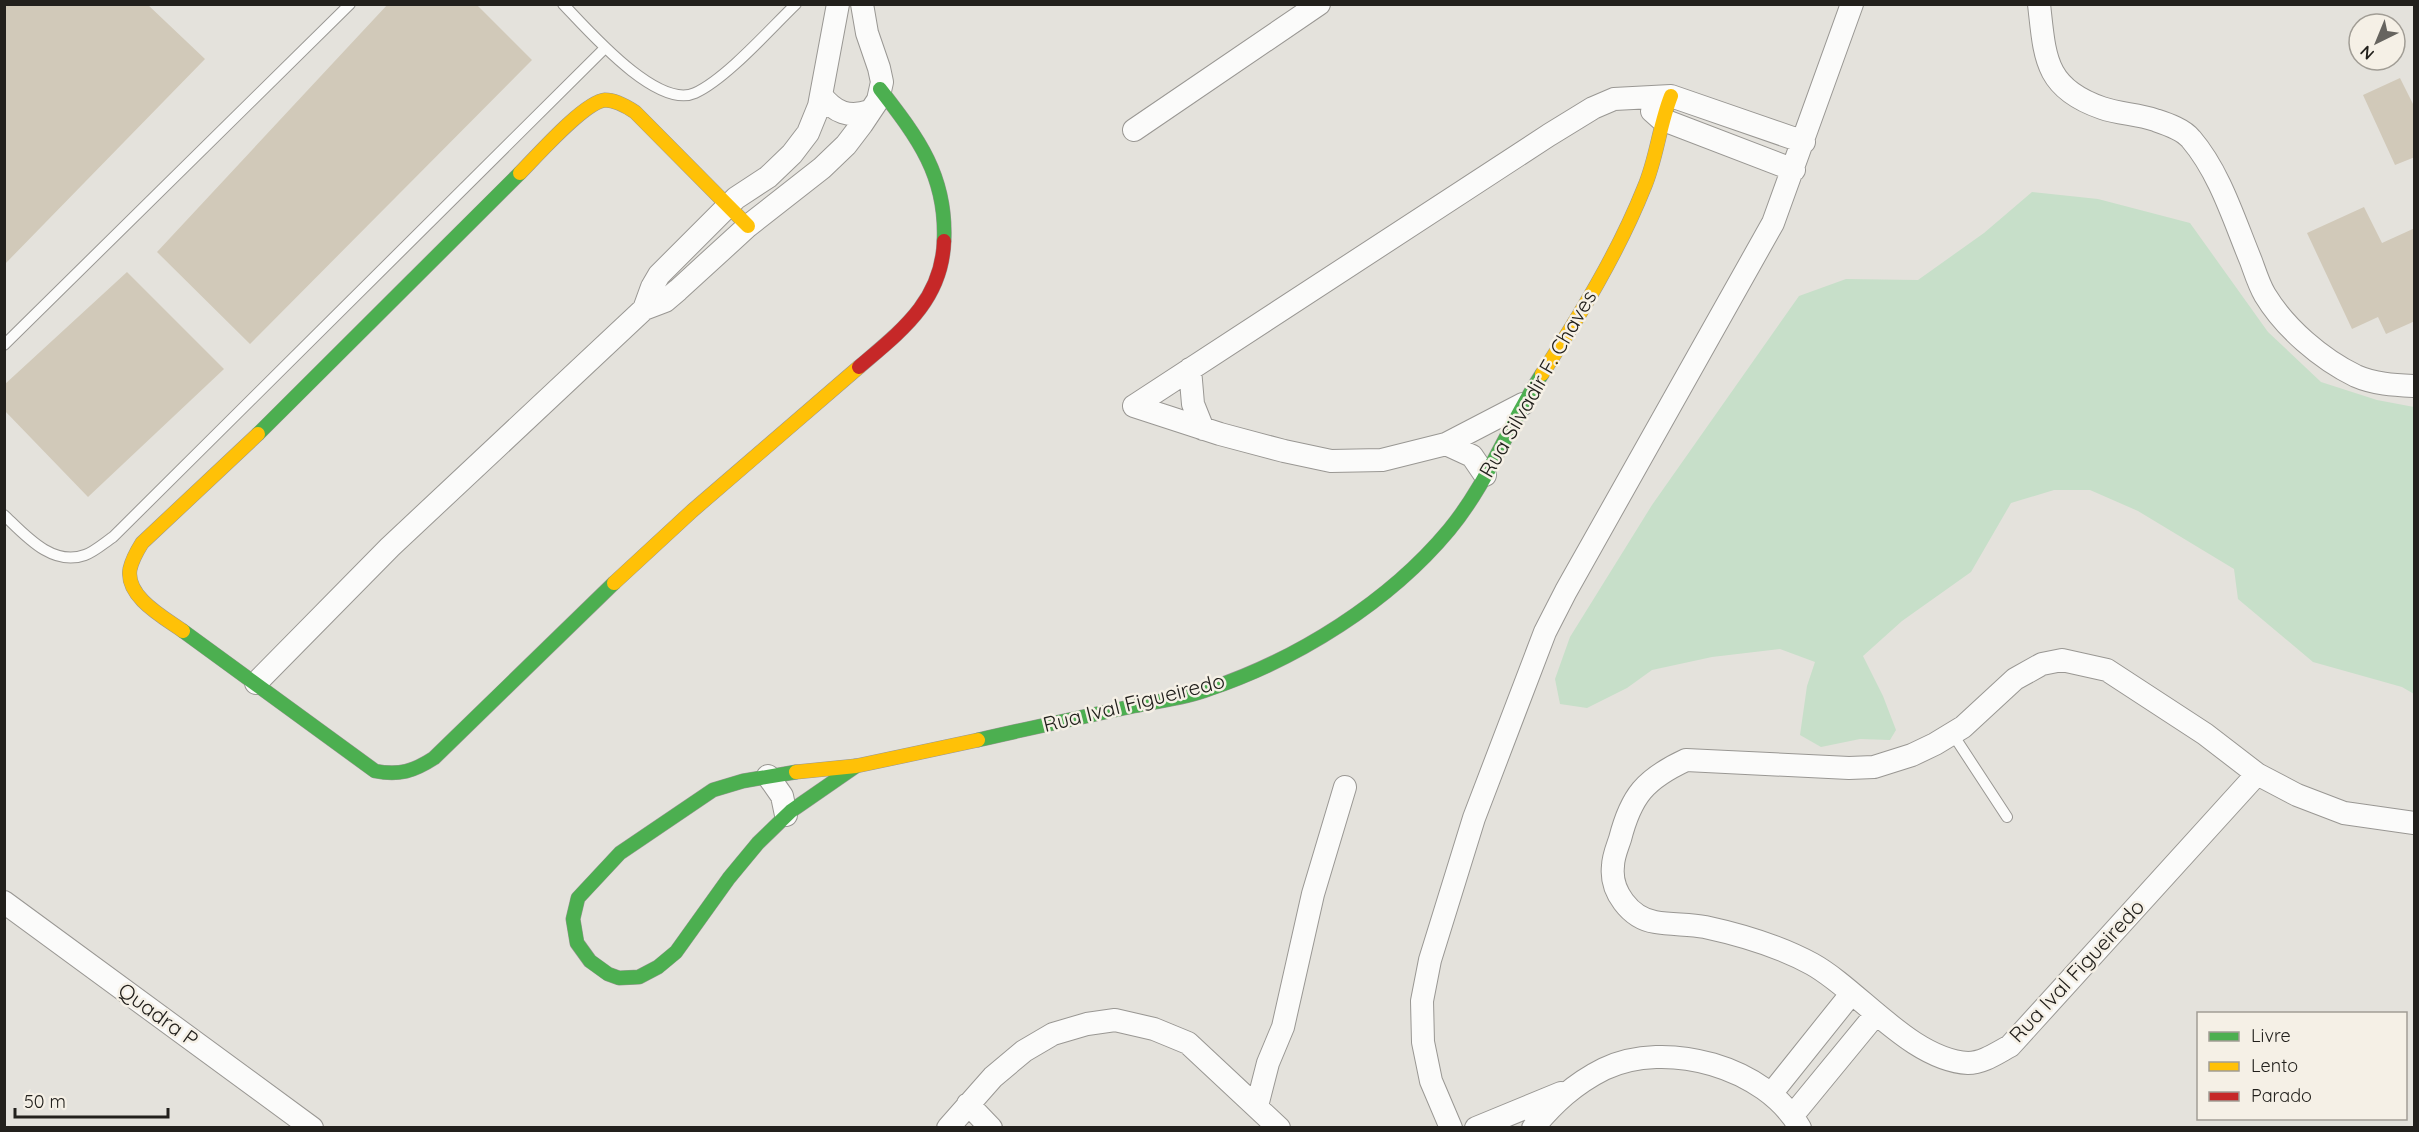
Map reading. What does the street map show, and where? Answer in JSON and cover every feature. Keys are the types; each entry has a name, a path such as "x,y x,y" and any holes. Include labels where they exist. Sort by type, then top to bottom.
{"street":[{"path":"644,309 659,275 741,194 768,177 792,154 808,133 821,95 838,4"},
{"path":"256,683 390,547 644,309 665,301 748,226 846,145 878,99 882,82 866,28 862,4"},
{"path":"1451,1128 1431,1081 1423,1042 1422,1001 1430,960 1474,818 1545,632 1773,223 1852,4"},
{"path":"2039,4 2045,57 2052,74 2073,95 2102,108 2170,125 2189,136 2208,161 2264,295 2293,330 2329,359 2358,376 2390,384 2415,386"},
{"path":"1134,130 1309,7"},
{"path":"834,27 849,21 866,28"},
{"path":"748,226 635,112 620,101 606,99 592,105 565,128 254,438 142,543 130,562 128,577 132,589 146,604 375,771 393,775 412,772 434,758 585,610 692,511 891,339 917,314 928,298 942,262 946,227 944,204 928,156 880,89"},
{"path":"821,95 828,105 847,115 858,115 870,111"},
{"path":"1523,404 1446,444 1382,460 1331,461 1203,429 1134,406 1575,119 1614,99 1634,96 1671,96 1804,142"},
{"path":"1634,96 1661,119 1794,170"},
{"name":"Rua Silvadir F. Chaves","path":"1390,587 1418,563 1450,528 1485,475 1523,404 1568,331 1627,225 1654,160 1661,119 1671,96"},
{"name":"Rua Silvadir F. Chaves","path":"1654,160 1686,128 1696,104"},
{"path":"1190,369 1193,404 1203,429"},
{"path":"1446,444 1472,456 1485,475"},
{"name":"Rua Ival Figueiredo","path":"856,766 786,815 758,843 729,878 676,952 658,967 639,977 619,978 608,974 590,961 577,943 573,919 578,898 620,853 713,790 768,776 856,766 1208,690 1252,672 1317,639 1354,615 1390,587"},
{"name":"Rua Ival Figueiredo","path":"2257,774 2010,1046 1986,1059 1969,1063 1947,1058 1920,1046 1814,964 1774,946 1702,926 1653,922 1636,914 1616,891 1612,867 1632,804 1646,784 1662,771 1686,760 1767,765 1874,767 1912,755 1952,734 1963,727 2015,679 2042,664 2062,660 2107,669 2205,734 2257,774 2297,795 2344,813 2415,823"},
{"path":"768,776 782,796 786,815"},
{"path":"1257,1106 1268,1063 1282,1027 1313,894 1345,787"},
{"name":"Quadra P","path":"4,902 312,1128"},
{"path":"1771,1094 1851,994"},
{"path":"1476,1128 1568,1090 1606,1068 1648,1058 1692,1058 1734,1071 1771,1094 1797,1121 1876,1014"},
{"path":"948,1128 993,1077 1023,1051 1053,1034 1087,1024 1115,1020 1154,1029 1188,1043 1279,1128"},
{"path":"1234,1085 1268,1063"},
{"path":"1533,1128 1568,1090"},
{"path":"968,1104 991,1128"}],"lane":[{"path":"4,345 350,4"},
{"path":"563,4 605,48 655,88 676,95 693,94 717,79 796,4"},
{"path":"4,516 38,547 64,557 85,555 113,537 605,48"},
{"path":"1952,734 2007,817"}],"green space":[{"path":"2032,192 2098,199 2190,223 2268,332 2321,382 2377,400 2414,407 2414,694 2402,687 2313,662 2238,599 2234,569 2138,511 2090,490 2054,490 2011,503 1971,572 1902,621 1863,656 1883,696 1896,730 1890,740 1860,739 1821,747 1800,735 1807,686 1815,662 1780,649 1712,657 1652,670 1627,688 1587,708 1560,704 1555,679 1570,637 1652,505 1799,296 1846,279 1918,280 1984,233"}],"building":[{"path":"4,4 147,4 205,59 4,265"},
{"path":"388,4 476,4 532,60 250,344 157,252"},
{"path":"2400,78 2415,108 2415,157 2395,165 2363,95"},
{"path":"2364,207 2382,243 2415,228 2415,321 2386,334 2378,317 2352,329 2307,233"},
{"path":"127,272 224,369 88,497 4,410 4,385"}],"traffic: fast":[{"path":"880,89 918,141 935,177 944,218 944,241"},
{"path":"258,434 520,173"},
{"path":"978,740 1200,692 1276,662 1340,625 1399,581 1449,530 1487,473 1542,374"},
{"path":"183,631 375,771 399,773 413,769 434,758 614,583"},
{"path":"796,772 743,781 713,790 620,853 578,898 573,919 577,943 590,961 608,974 619,978 639,977 658,967 676,952 729,878 758,843 791,811 856,766"}],"traffic: slow":[{"path":"1542,374 1598,283 1634,212 1648,177 1671,96"},
{"path":"520,173 585,110 605,100 613,101 635,112 748,226"},
{"path":"614,583 692,511 859,367"},
{"path":"183,631 148,606 134,589 130,579 132,562 142,543 258,434"},
{"path":"796,772 856,766 978,740"}],"traffic: jam":[{"path":"859,367 904,327 927,298 936,281 944,241"}]}
